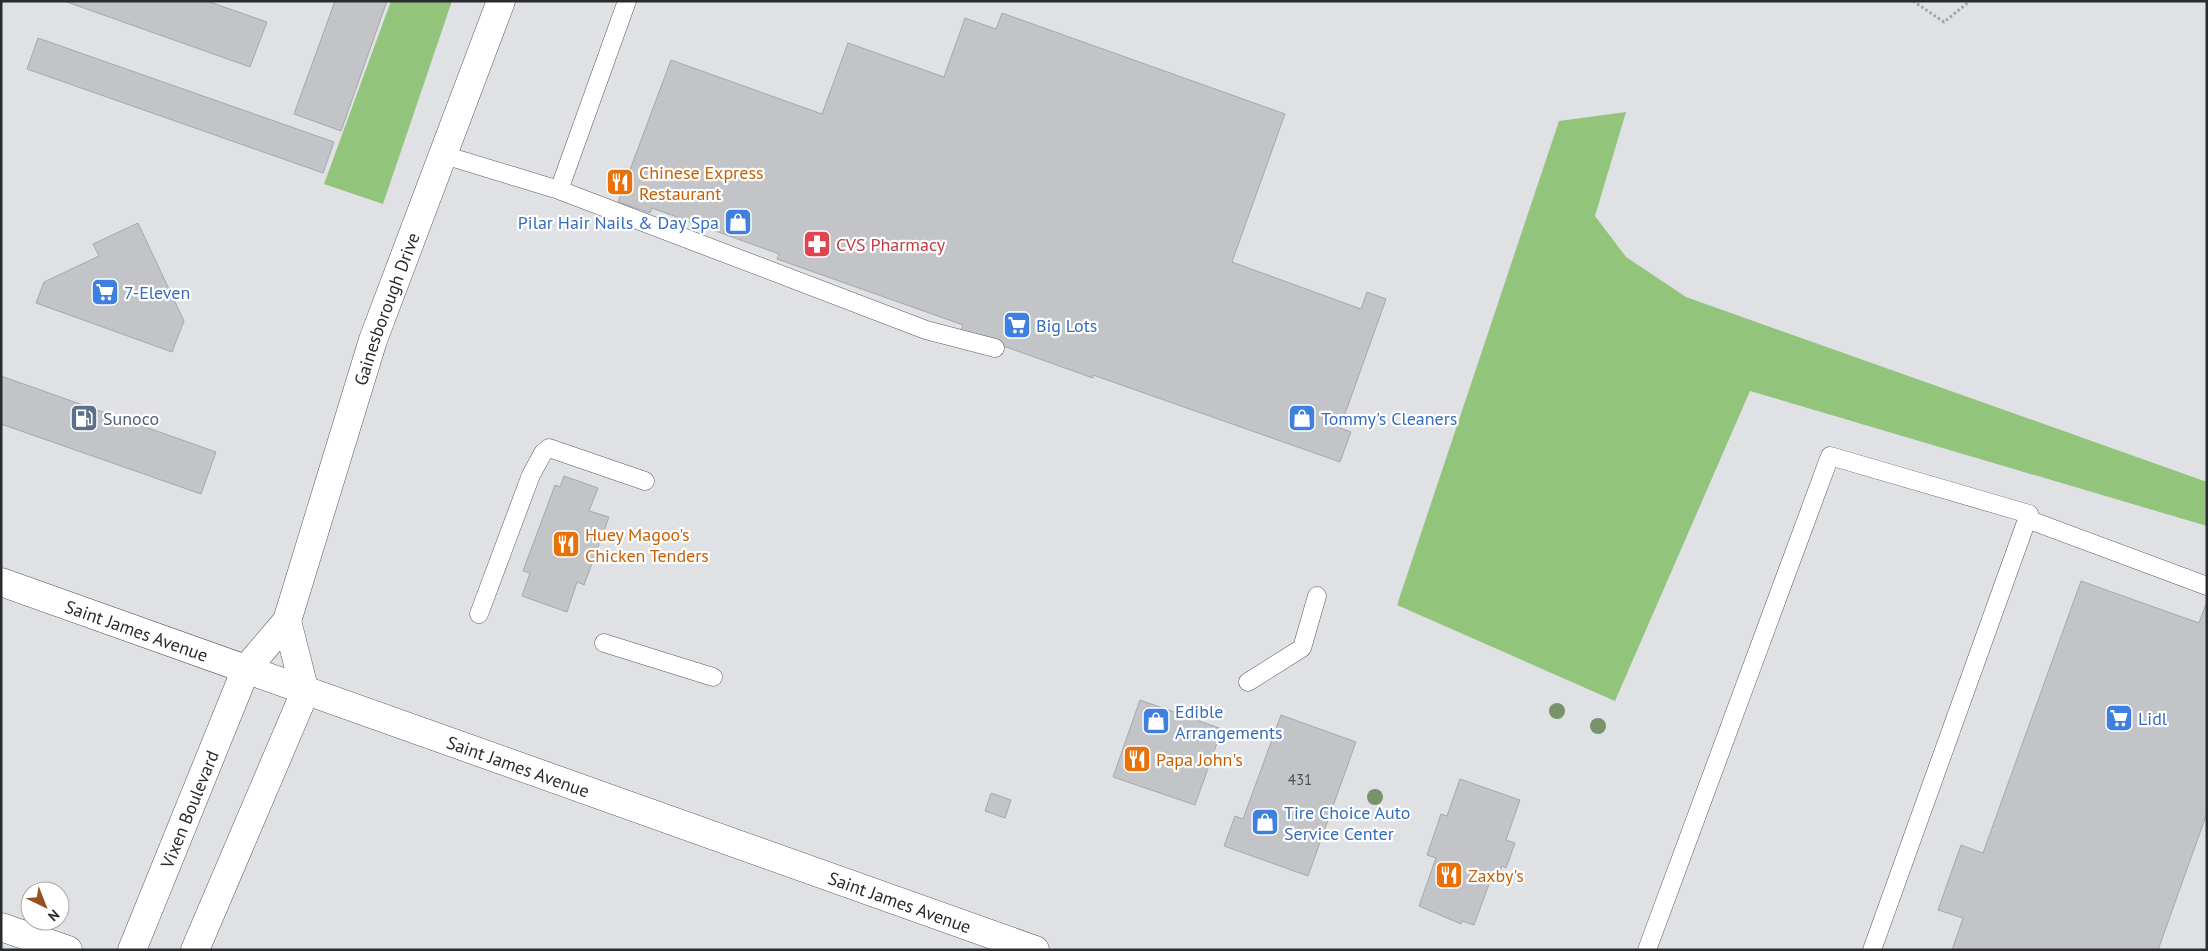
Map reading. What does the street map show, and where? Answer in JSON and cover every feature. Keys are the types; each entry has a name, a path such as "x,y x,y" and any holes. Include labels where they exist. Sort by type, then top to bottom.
{"street":[{"name":"Gainesborough Drive","path":"246,668 287,621 373,340 501,1"},
{"name":"Saint James Avenue","path":"1,582 246,668 305,692 1036,950"},
{"path":"195,950 305,692 287,621"},
{"name":"Vixen Boulevard","path":"132,950 246,668"},
{"path":"1,927 68,950"}],"lane":[{"path":"559,190 627,1"},
{"path":"444,155 559,190 926,330 995,348"},
{"path":"479,614 531,475 543,453 549,448 645,480"},
{"path":"1647,950 1830,456 2029,514 1872,950"},
{"path":"2027,519 2207,586"},
{"path":"1248,682 1302,648 1317,596"},
{"path":"604,643 714,677"}],"path":[{"path":"1914,1 1944,22 1970,1"}],"green space":[{"path":"391,1 452,1 383,204 324,184"},
{"path":"1626,112 1595,216 1626,257 1686,297 2207,482 2207,526 1750,391 1615,701 1397,605 1559,121"}],"building":[{"path":"64,1 207,1 267,22 250,67"},
{"path":"335,1 387,1 341,131 294,114"},
{"path":"1002,13 1285,114 1232,262 1361,309 1367,292 1386,299 1340,428 1351,432 1340,462 1093,375 1093,378 961,331 963,325 777,259 779,254 652,208 650,213 618,202 671,60 822,114 848,43 944,77 965,18 996,29"},
{"path":"38,38 334,142 323,173 27,69"},
{"name":"7-Eleven","path":"138,223 184,321 172,352 36,303 44,282 99,256 93,244"},
{"path":"1,376 216,452 201,494 1,424"},
{"name":"Huey Magoo's Chicken Tenders","path":"564,476 598,488 589,511 609,517 584,585 577,582 567,612 522,596 530,573 523,571 555,485 560,487"},
{"name":"Lidl","path":"2081,581 2199,623 2207,601 2207,813 2158,950 1952,950 1963,918 1938,910 1961,845 1983,853"},
{"path":"1140,700 1222,729 1195,805 1113,777"},
{"path":"1281,715 1356,742 1308,876 1224,846 1235,816 1243,819"},
{"path":"1460,779 1520,800 1506,840 1515,843 1506,868 1502,866 1498,878 1492,876 1474,925 1462,921 1461,924 1419,906 1436,858 1427,855 1441,814 1447,816"},
{"path":"991,793 1011,800 1005,818 985,811"}],"place":[{"name":"Chinese Express Restaurant","path":"620,182"},
{"name":"Pilar Hair Nails & Day Spa","path":"738,222"},
{"name":"CVS Pharmacy","path":"817,244"},
{"name":"7-Eleven","path":"105,292"},
{"name":"Big Lots","path":"1017,325"},
{"name":"Sunoco","path":"84,418"},
{"name":"Tommy's Cleaners","path":"1302,418"},
{"name":"Huey Magoo's Chicken Tenders","path":"566,544"},
{"name":"Lidl","path":"2119,718"},
{"name":"Edible Arrangements","path":"1156,721"},
{"name":"Papa John's","path":"1137,759"},
{"name":"Tire Choice Auto Service Center","path":"1265,822"},
{"name":"Zaxby's","path":"1449,875"}]}
